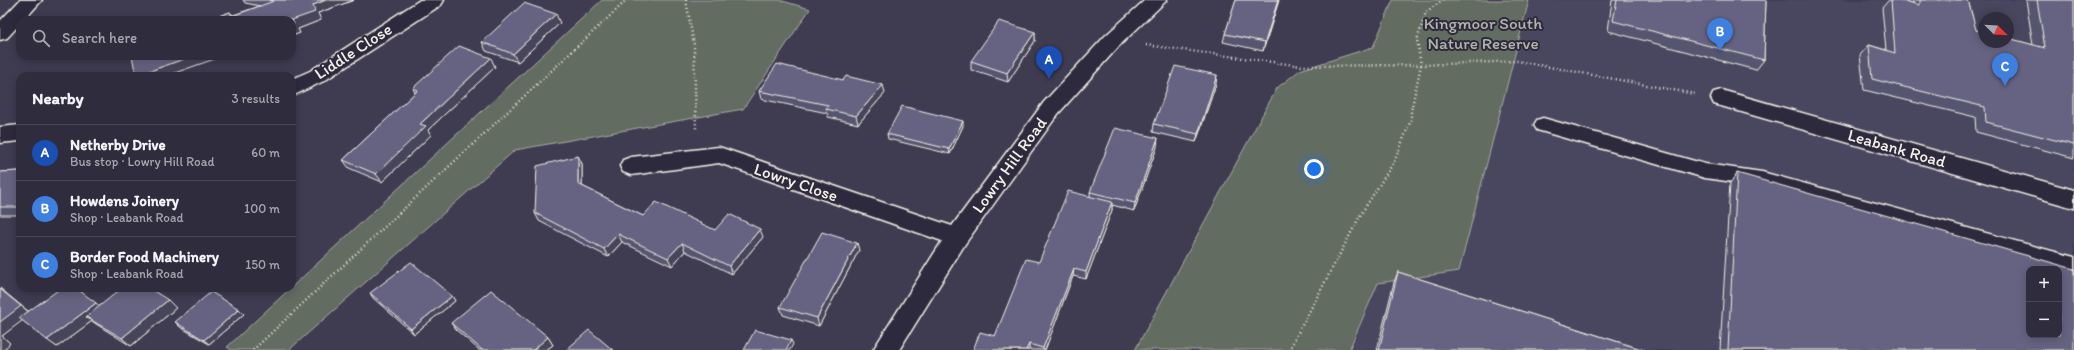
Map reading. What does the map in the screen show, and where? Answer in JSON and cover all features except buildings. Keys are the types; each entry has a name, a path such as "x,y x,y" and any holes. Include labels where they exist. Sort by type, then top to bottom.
{"street":[{"path":"16,16 32,0"},
{"name":"Liddle Close","path":"296,86 317,76 434,0"},
{"name":"Lowry Hill Road","path":"885,350 957,237 1051,108 1112,41 1157,0"},
{"path":"0,33 16,16"},
{"name":"Leabank Road","path":"1721,98 2074,199"},
{"path":"0,135 16,133"},
{"name":"Lowry Close","path":"631,166 719,155 957,237"}],"lane":[{"path":"1543,125 1705,171 1762,178 2074,265"}],"path":[{"path":"253,350 627,0"},
{"path":"686,0 694,45 697,158"},
{"path":"1289,350 1361,214 1394,162 1411,120 1411,111 1422,65 1417,40 1426,12 1443,0"},
{"path":"1112,41 1302,66 1422,65 1518,62 1721,98"}],"shaded area":[{"path":"1529,0 2074,0 2074,350 1351,350 1377,283 1459,271"}],"green space":[{"path":"602,0 779,0 810,9 743,109 515,150 289,350 231,350 227,347 286,292 296,292 296,283"},
{"name":"Kingmoor South Nature Reserve","path":"1393,0 1529,0 1459,271 1378,283 1349,350 1135,350 1277,88 1300,70 1373,47"}],"place":[{"name":"Howdens Joinery","path":"1720,51"},
{"name":"Netherby Drive","path":"1049,79"},
{"name":"Border Food Machinery","path":"2005,86"}]}
